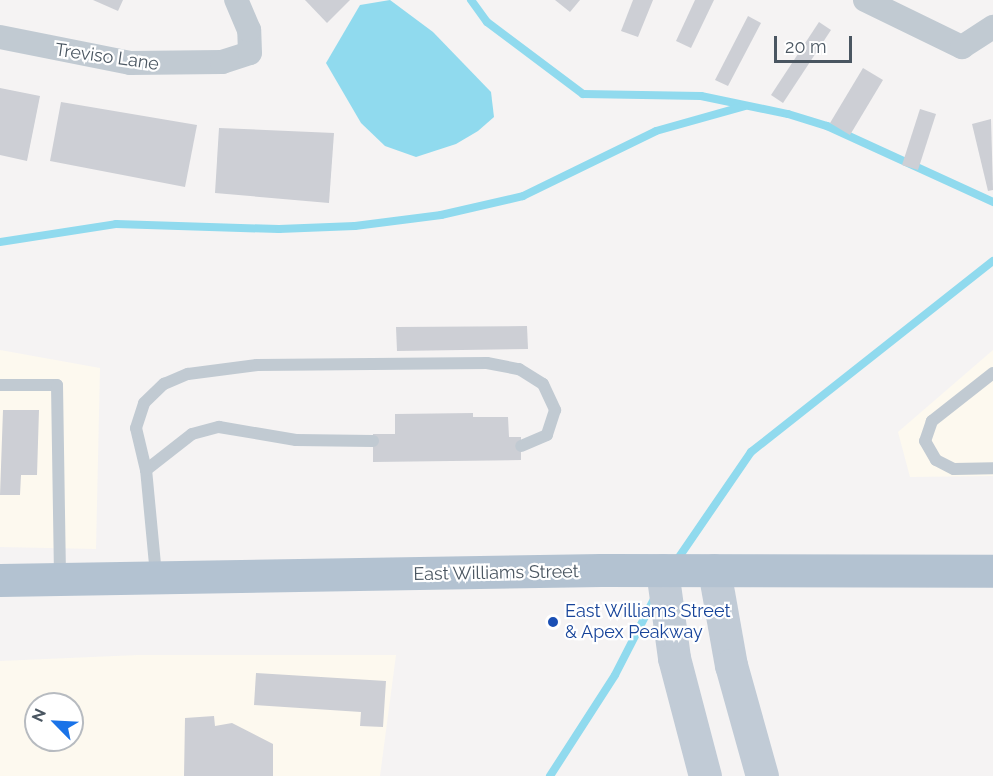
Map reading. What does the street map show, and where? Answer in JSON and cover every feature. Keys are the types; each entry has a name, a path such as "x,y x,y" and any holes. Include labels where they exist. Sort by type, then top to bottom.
{"main road":[{"name":"East Williams Street","path":"0,580 662,570 993,571"},
{"path":"662,570 674,658 705,776"},
{"path":"714,570 731,665 762,776"}],"street":[{"name":"Treviso Lane","path":"0,37 130,63 168,65 222,62 250,53 249,30 236,0"},
{"path":"865,0 962,47 993,27"}],"lane":[{"path":"156,579 146,470 136,428 144,403 164,384 188,374 257,365 487,363 519,369 543,384 555,410 547,435 522,446"},
{"path":"993,373 932,421 925,441 936,460 954,469 993,468"},
{"path":"0,385 57,385 60,580"},
{"path":"146,470 192,434 219,427 296,440 373,441"}],"shaded area":[{"path":"0,350 100,368 96,549 0,547"},
{"path":"993,350 993,476 910,477 898,432"},
{"path":"138,655 396,655 380,776 0,776 0,661"}],"water":[{"path":"390,0 433,32 491,92 494,117 478,131 456,144 416,157 385,146 361,123 326,63 360,5"}],"building":[{"path":"93,0 123,0 118,11"},
{"path":"305,0 350,0 327,23"},
{"path":"555,0 580,0 570,12"},
{"path":"633,0 653,0 638,37 621,31"},
{"path":"695,0 714,0 691,48 676,41"},
{"path":"748,16 761,23 728,86 715,80"},
{"path":"819,22 831,30 783,103 771,95"},
{"path":"863,68 883,80 850,135 830,123"},
{"path":"0,88 40,96 27,161 0,155"},
{"path":"61,102 197,125 185,187 50,161"},
{"path":"920,109 936,114 918,170 902,165"},
{"path":"991,119 993,190 988,191 972,124"},
{"path":"219,128 334,133 329,203 215,193"},
{"path":"527,326 528,349 397,351 396,327"},
{"path":"3,410 39,410 37,475 21,475 20,495 0,495"},
{"path":"473,413 473,417 508,417 509,437 521,437 521,460 373,462 373,434 395,434 395,414"},
{"path":"256,673 386,681 383,727 360,726 361,712 254,705"},
{"path":"214,716 215,726 232,723 273,744 273,776 184,776 185,718"}],"waterway":[{"path":"471,0 487,22 583,94 701,96 788,114 827,126 993,202"},
{"path":"0,242 116,224 279,229 355,226 441,215 523,196 656,131 745,106"},
{"path":"677,560 751,452 993,261"},
{"path":"550,776 615,675 654,599"}],"place":[{"name":"East Williams Street & Apex Peakway","path":"553,622"}]}
